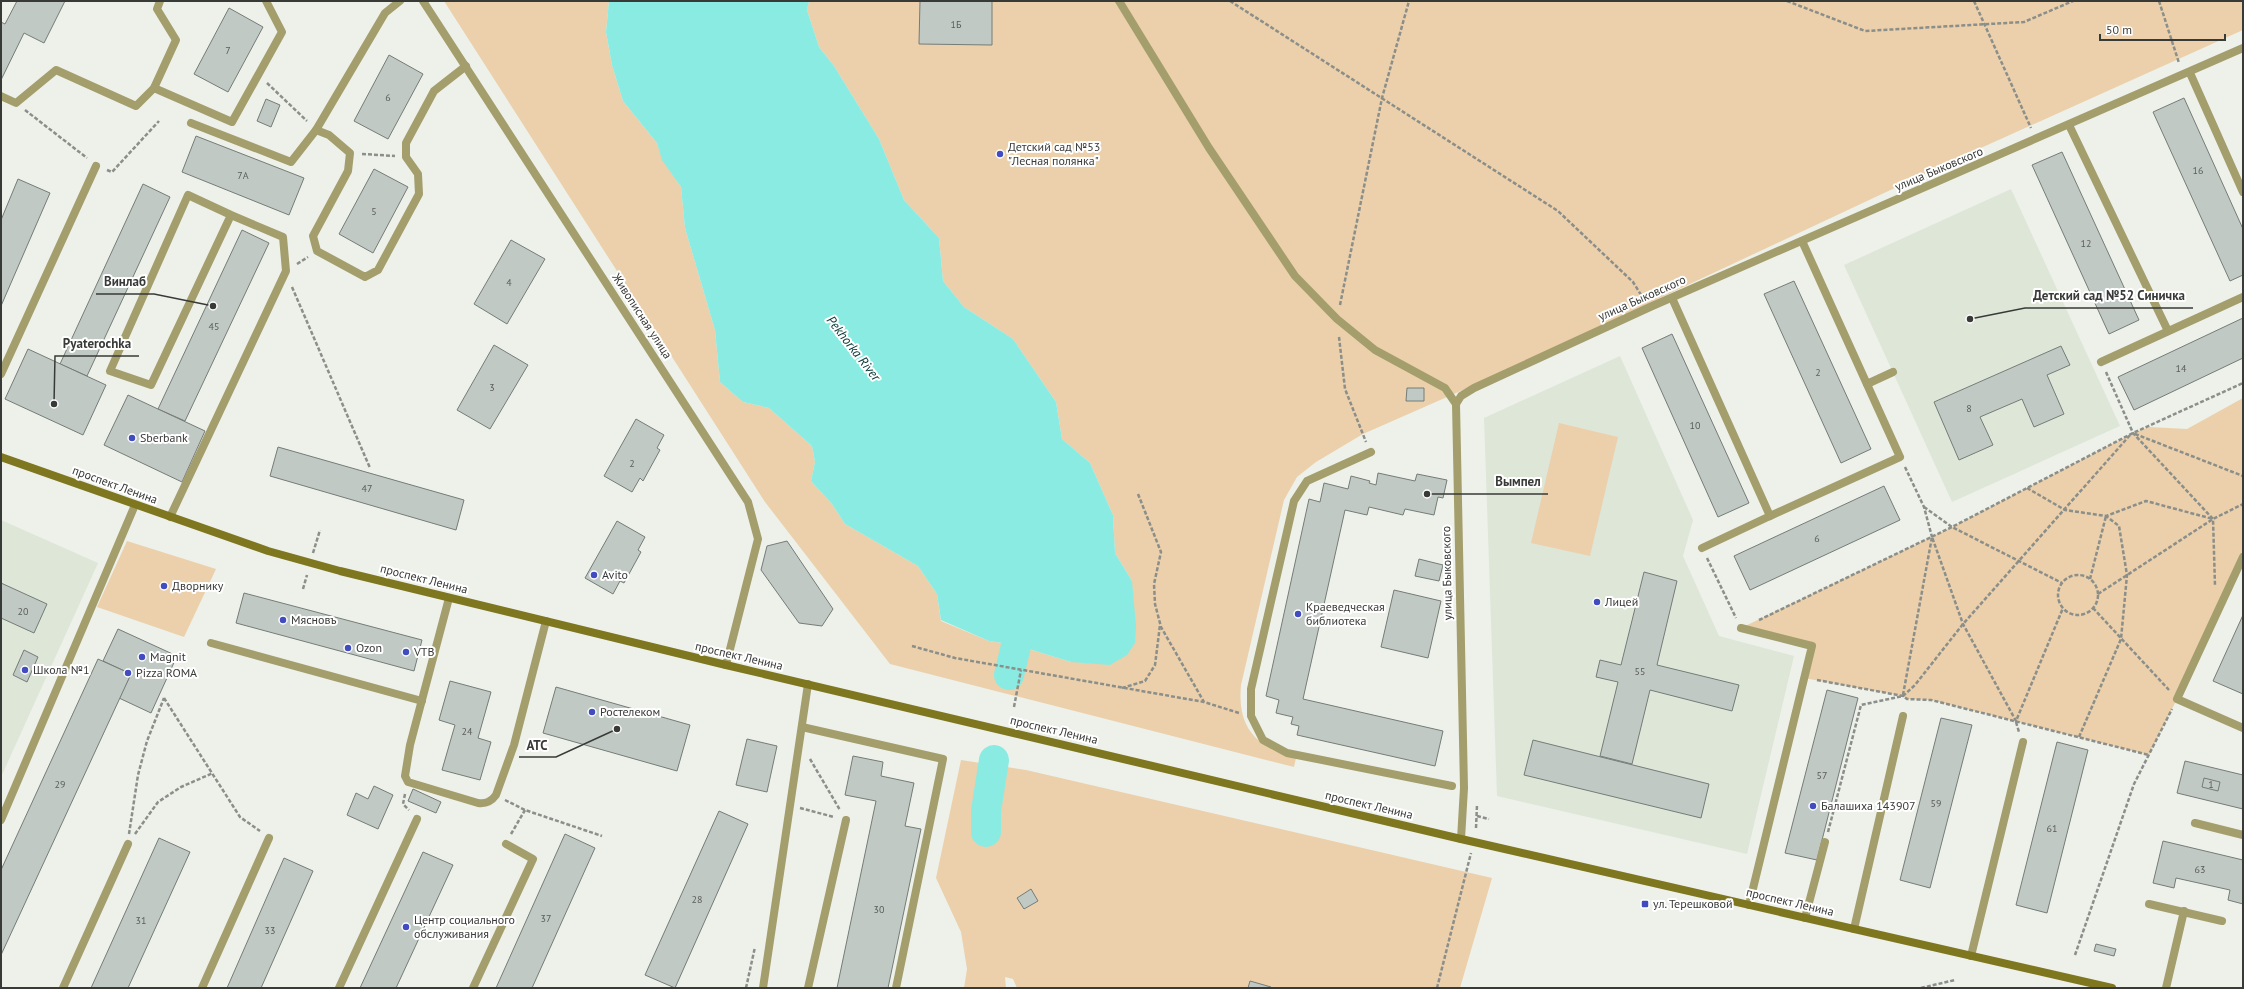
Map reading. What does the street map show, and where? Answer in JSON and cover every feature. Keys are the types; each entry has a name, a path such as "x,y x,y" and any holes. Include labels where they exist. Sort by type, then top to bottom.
{"main road":[{"name":"проспект Ленина","path":"1,457 268,551 449,598 726,666 808,684 1461,839 2112,988"}],"street":[{"path":"1,96 16,102 56,70 136,106 154,88 176,40 157,9 160,1"},
{"path":"154,88 232,122 282,32 266,1"},
{"path":"191,124 291,162 316,130 385,13 400,1"},
{"name":"Живописная улица","path":"423,1 748,502 758,539 726,666"},
{"path":"1119,1 1209,148 1290,269 1337,319 1375,350 1445,388 1456,404"},
{"name":"улица Быковского","path":"1461,839 1464,788 1456,404 1461,396 1468,391 1650,307 2036,140 2243,48"},
{"path":"316,130 329,135 350,153 348,171 313,236 317,251 365,277 378,270 419,194 418,174 406,157 406,143 434,90 466,66"},
{"path":"2187,74 2242,188"},
{"path":"2069,125 2168,331"},
{"path":"1,374 96,166"},
{"path":"170,517 286,271 283,237 188,195 110,371 151,386 231,215"},
{"path":"1702,548 1900,457 1802,241"},
{"path":"2101,362 2243,297"},
{"path":"1672,298 1770,516"},
{"path":"1867,384 1893,372"},
{"path":"1371,452 1307,482 1294,502 1251,690 1251,716 1263,740 1287,753 1452,786"},
{"path":"1,820 135,505"},
{"path":"2243,557 2177,699 2243,728"},
{"path":"449,598 410,745 405,776 408,782 478,803 485,804 492,801 496,795 514,745 546,621"},
{"path":"1741,628 1812,646 1749,905"},
{"path":"211,643 422,701"},
{"path":"763,988 808,684"},
{"path":"1854,929 1903,716"},
{"path":"802,727 943,759 896,988"},
{"path":"1971,956 2023,742"},
{"path":"339,988 417,819"},
{"path":"808,988 846,820"},
{"path":"2195,823 2243,835"},
{"path":"202,988 269,838"},
{"path":"1805,918 1825,842"},
{"path":"63,988 128,844"},
{"path":"473,988 533,859 506,844"},
{"path":"2149,904 2222,921"},
{"path":"2166,988 2184,911"}],"path":[{"path":"1230,1 1558,211 1633,282 1650,307"},
{"path":"1371,452 1345,389 1337,319 1382,98 1409,1"},
{"path":"1787,1 1865,31 2024,22 2073,1"},
{"path":"1974,1 2036,140"},
{"path":"2159,1 2170,39 2187,74"},
{"path":"258,74 316,130"},
{"path":"16,102 96,166 112,172 158,121"},
{"path":"350,153 406,157"},
{"path":"317,251 286,271 370,468"},
{"path":"2101,362 2133,433 2213,519 2215,591"},
{"path":"1702,548 1741,628 1932,537 2133,433 2243,383"},
{"path":"2133,433 2243,476"},
{"path":"1825,842 1861,705 1903,696 1915,685 1963,624 2133,433"},
{"path":"1900,457 1924,506 1932,537 1963,624 2016,721"},
{"path":"2027,488 2065,510 2106,516 2146,501 2213,519"},
{"path":"1138,494 1161,552 1154,584 1155,604 1160,622 1204,702"},
{"path":"2098,594 2213,519 2243,504"},
{"path":"1924,506 1952,527 2062,583"},
{"path":"2079,737 2121,639 2127,575 2119,526 2106,516"},
{"path":"2090,579 2106,516"},
{"path":"1903,696 1932,537"},
{"path":"2075,575 2083,575 2090,579 2097,586 2098,594 2093,608 2086,614 2078,615 2070,613 2063,608 2058,596 2062,583 2075,575"},
{"path":"2016,721 2063,608"},
{"path":"2075,954 2134,784 2177,699 2093,608"},
{"path":"1122,688 1145,681 1155,666 1160,622"},
{"path":"912,646 954,658 1204,702 1251,716"},
{"path":"1014,707 1021,670"},
{"path":"1804,678 1903,696 1907,699 1931,700 2149,755"},
{"path":"128,844 138,775 147,741 164,698 240,817 269,838"},
{"path":"800,742 846,820"},
{"path":"128,844 158,802 181,786 213,773"},
{"path":"408,782 403,804 417,819"},
{"path":"496,795 524,810 602,836"},
{"path":"790,805 846,820"},
{"path":"506,844 524,810"},
{"path":"1477,816 1489,819"},
{"path":"1437,988 1467,867"},
{"path":"1921,988 1955,980"}],"shaded area":[{"path":"444,1 609,1 606,32 612,65 623,101 657,143 663,160 681,187 685,228 715,330 720,382 743,402 769,408 812,446 815,462 811,481 832,504 845,524 918,566 937,594 941,621 989,641 1016,645 1071,662 1132,581 1115,553 1113,515 1090,463 1062,439 1056,402 1013,339 964,307 943,281 939,238 904,200 879,139 834,66 819,47 807,10 809,1 2243,1 2243,30 1963,156 1472,386 1363,434 1316,462 1297,477 1284,500 1241,685 1242,713 1252,734 1270,748 1296,758 1294,767 890,664 765,502"},
{"path":"2011,189 2120,426 1952,502 1844,265"},
{"name":"Лицей","path":"1620,356 1693,520 1683,556 1719,636 1794,656 1747,854 1497,796 1484,418"},
{"path":"2243,398 2243,557 2177,699 2149,755 1931,700 1907,699 1903,696 1804,678 1811,646 1741,628 1952,527 2133,433 2149,427 2187,429"},
{"path":"1559,423 1618,437 1590,556 1531,543"},
{"name":"Школа №1","path":"1,520 98,563 1,777"},
{"path":"127,541 216,569 184,637 97,607"},
{"path":"961,760 1026,770 1492,878 1460,988 1017,988 1013,979 1005,977 1006,988 964,988 967,969 961,932 936,878"}],"water":[{"path":"609,1 809,1 807,10 819,47 834,66 879,139 904,200 939,238 943,281 964,307 1013,339 1056,402 1062,439 1090,463 1113,515 1115,553 1132,581 1136,626 1135,643 1127,655 1110,665 1071,662 1016,645 989,641 941,620 937,594 918,566 845,524 832,504 811,481 815,462 812,446 769,408 743,402 720,382 715,330 685,228 681,187 662,160 657,143 623,101 612,65 606,32"}],"building":[{"path":"17,1 65,1 44,43 24,33 1,80 1,22 5,24"},
{"path":"920,1 992,1 992,45 919,44"},
{"path":"229,8 263,27 228,92 194,74"},
{"path":"389,55 423,74 388,139 354,121"},
{"path":"2184,98 2243,229 2243,275 2230,281 2153,112"},
{"path":"266,99 280,105 271,127 257,121"},
{"path":"196,136 304,178 289,215 182,172"},
{"path":"2062,152 2139,320 2109,334 2032,165"},
{"path":"374,169 408,187 373,253 339,234"},
{"path":"18,179 50,193 1,306 1,220"},
{"path":"143,184 170,197 87,376 60,364"},
{"path":"242,230 269,243 185,421 158,409"},
{"path":"511,240 545,259 507,324 474,304"},
{"path":"1794,281 1871,449 1841,463 1764,294"},
{"path":"2243,318 2243,358 2134,410 2118,377"},
{"path":"1672,334 1749,503 1718,517 1642,348"},
{"path":"494,345 528,365 490,429 457,410"},
{"path":"2061,346 2070,365 2047,375 2064,414 2034,427 2022,399 1980,417 1993,445 1959,460 1934,402"},
{"path":"28,349 106,385 83,435 5,399"},
{"path":"1407,388 1424,388 1424,401 1406,401"},
{"path":"128,395 205,431 182,482 104,445"},
{"path":"636,419 664,435 657,448 660,450 643,481 640,478 632,492 604,476"},
{"path":"278,447 464,500 456,530 270,476"},
{"path":"1378,473 1415,481 1417,474 1447,480 1443,498 1438,497 1434,515 1405,509 1403,515 1369,507 1367,515 1345,510 1303,699 1443,731 1435,766 1297,735 1299,726 1291,724 1293,717 1276,713 1279,700 1266,696 1309,499 1320,502 1324,483 1348,489 1351,476 1370,481 1369,483 1376,485"},
{"path":"1884,486 1900,520 1750,590 1734,556"},
{"path":"617,521 645,537 638,550 641,552 624,583 620,581 613,594 585,578"},
{"path":"787,541 833,609 822,626 799,623 761,570 767,546"},
{"path":"1419,559 1443,565 1439,581 1415,576"},
{"path":"1644,572 1677,581 1657,665 1739,685 1732,711 1650,690 1632,764 1600,756 1618,682 1596,677 1600,660 1621,665"},
{"path":"1,583 47,604 34,633 1,618"},
{"path":"1394,590 1441,601 1428,658 1381,647"},
{"path":"244,593 422,640 414,671 236,623"},
{"path":"2243,615 2243,694 2213,681"},
{"path":"118,629 177,656 151,713 119,698 131,674 103,661"},
{"path":"24,650 38,657 27,682 13,675"},
{"path":"98,659 131,674 1,955 1,870"},
{"path":"450,681 491,692 478,738 491,742 480,780 442,770 455,725 439,720"},
{"path":"556,687 690,725 677,771 543,733"},
{"path":"1827,690 1858,698 1817,860 1785,853"},
{"path":"1941,718 1972,725 1930,888 1900,880"},
{"path":"747,739 777,746 767,792 736,785"},
{"path":"1533,740 1709,784 1701,818 1524,775"},
{"path":"2057,742 2088,750 2047,913 2016,905"},
{"path":"853,756 883,762 881,776 914,783 905,826 921,829 888,988 837,988 876,801 845,795"},
{"path":"2185,761 2243,775 2243,809 2177,793"},
{"path":"2204,778 2220,782 2218,791 2202,787"},
{"path":"374,786 393,795 378,829 347,815 356,793 368,799"},
{"path":"413,789 441,802 436,813 408,801"},
{"path":"719,811 748,824 675,988 645,975"},
{"path":"565,834 595,848 532,988 496,988"},
{"path":"159,838 190,852 128,988 91,988"},
{"path":"2163,841 2243,860 2243,904 2228,900 2230,890 2176,878 2174,888 2153,883"},
{"name":"Центр социального обслуживания","path":"423,852 453,865 396,988 360,988"},
{"path":"284,858 313,871 261,988 227,988"},
{"path":"1031,889 1038,901 1024,909 1017,898"},
{"path":"2096,944 2116,949 2114,956 2094,951"},
{"path":"1250,981 1271,987 1272,988 1248,988"}],"waterway":[{"name":"Pekhorka River","path":"1009,675 1022,621 1020,605"},
{"name":"Pekhorka River","path":"986,832 986,811 994,760"}],"place":[{"name":"Детский сад №53 \"Лесная полянка\"","path":"1000,154"},
{"name":"Винлаб","path":"213,306"},
{"name":"Детский сад №52 Синичка","path":"1970,319"},
{"name":"Pyaterochka","path":"54,404"},
{"name":"Sberbank","path":"132,438"},
{"name":"Вымпел","path":"1427,494"},
{"name":"Avito","path":"594,575"},
{"name":"Дворнику","path":"164,586"},
{"name":"Лицей","path":"1597,602"},
{"name":"Краеведческая библиотека","path":"1298,614"},
{"name":"Мясновъ","path":"283,620"},
{"name":"Ozon","path":"348,648"},
{"name":"VTB","path":"406,652"},
{"name":"Magnit","path":"142,657"},
{"name":"Школа №1","path":"25,670"},
{"name":"Pizza ROMA","path":"128,673"},
{"name":"Ростелеком","path":"592,712"},
{"name":"АТС","path":"617,729"},
{"name":"Балашиха 143907","path":"1813,806"},
{"name":"ул. Терешковой","path":"1645,904"},
{"name":"Центр социального обслуживания","path":"406,927"}]}
